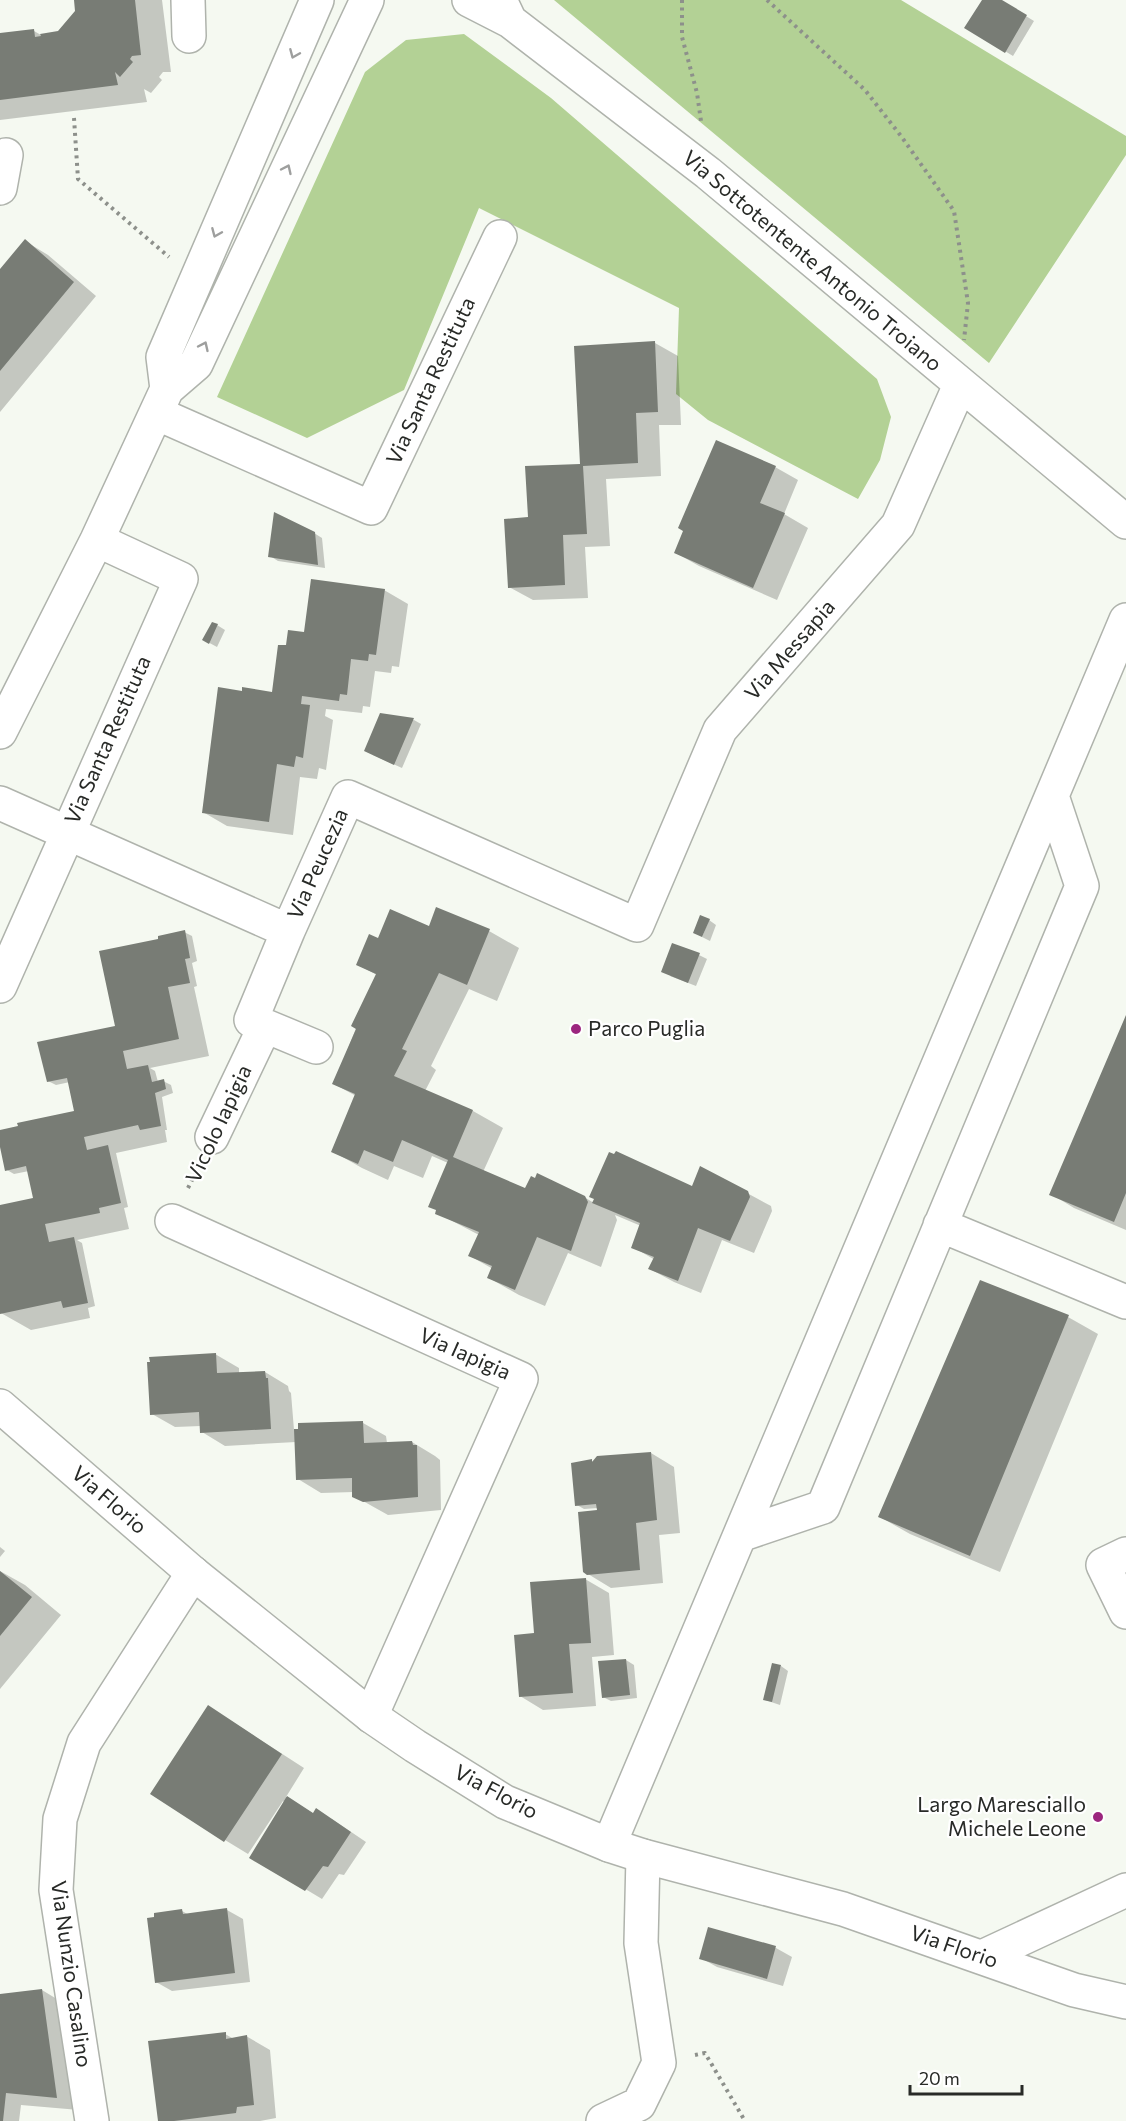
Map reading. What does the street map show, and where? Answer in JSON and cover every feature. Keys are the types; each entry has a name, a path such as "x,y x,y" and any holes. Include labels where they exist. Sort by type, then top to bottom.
{"street":[{"path":"188,0 189,36"},
{"path":"161,401 163,357 317,0"},
{"path":"0,732 97,540 161,401 196,364 367,0"},
{"name":"Via Sottotentente Antonio Troiano","path":"469,0 505,11 708,173 1126,522"},
{"path":"0,188 6,154"},
{"name":"Via Santa Restituta","path":"161,401 371,508 500,237"},
{"name":"Via Messapia","path":"637,925 720,730 898,525 960,385"},
{"name":"Via Santa Restituta","path":"0,986 66,833 181,579 97,540"},
{"path":"609,1845 1126,620"},
{"path":"740,1535 823,1507 1082,886 1052,796"},
{"name":"Via Peucezia","path":"0,803 288,931 348,797 637,925"},
{"path":"288,931 251,1020 316,1047"},
{"name":"Vicolo Iapigia","path":"212,1137 265,1026"},
{"name":"Via Iapigia","path":"172,1221 521,1379 371,1716"},
{"path":"940,1225 1126,1302"},
{"name":"Via Florio","path":"0,1406 193,1574 371,1716 505,1802 609,1845 643,1856 843,1909 1074,1990 1126,2002"},
{"path":"1126,1554 1103,1565 1126,1612"},
{"name":"Via Nunzio Casalino","path":"92,2121 56,1890 60,1819 84,1743 193,1574"},
{"path":"603,2121 639,2104 659,2063 641,1943 643,1856"},
{"path":"982,1957 1126,1890"}],"path":[{"path":"682,0 682,38 697,93 708,173"},
{"path":"767,0 865,90 954,211 968,303 960,385"},
{"path":"74,118 78,179 174,261"},
{"name":"Vicolo Iapigia","path":"172,1221 212,1137"},
{"path":"659,2063 705,2053 745,2121"}],"green space":[{"path":"554,0 901,0 1126,136 1126,155 989,363"},
{"path":"464,34 551,98 877,379 891,417 880,460 858,499 708,420 676,394 679,308 479,208 404,390 307,438 217,397 365,72 406,40"}],"building":[{"path":"74,0 135,0 141,55 132,56 130,59 133,62 120,77 115,72 118,85 0,100 0,33 34,29 35,37 58,31 75,11"},
{"path":"982,0 1002,0 1027,15 1005,53 964,28"},
{"path":"25,239 74,282 0,371 0,269"},
{"path":"655,341 658,412 636,413 638,463 583,466 587,534 563,535 565,585 508,588 504,519 528,517 525,466 580,464 574,346"},
{"path":"716,440 776,466 760,503 785,513 753,588 674,553 683,531 678,528"},
{"path":"274,512 315,532 318,565 268,557"},
{"path":"311,579 385,589 376,655 369,654 368,661 351,659 347,695 340,694 339,701 302,696 301,704 310,705 303,758 296,756 294,767 277,764 269,822 202,813 218,687 242,691 242,687 272,692 278,645 286,645 288,630 304,632"},
{"path":"212,622 218,624 209,644 202,640"},
{"path":"380,713 414,718 394,765 364,751"},
{"path":"436,907 490,929 467,985 439,973 402,1049 407,1051 394,1076 473,1110 453,1157 525,1188 531,1176 535,1178 537,1173 585,1196 588,1202 571,1251 537,1237 515,1290 487,1278 492,1266 468,1256 479,1232 435,1214 436,1210 428,1207 448,1160 402,1140 393,1162 364,1150 358,1164 331,1152 355,1094 332,1084 356,1029 351,1026 376,974 356,965 369,934 378,938 390,909 429,926"},
{"path":"700,915 710,919 702,937 693,933"},
{"path":"185,930 190,958 185,959 190,983 168,987 179,1039 123,1051 127,1069 148,1065 152,1082 164,1079 166,1089 155,1093 161,1126 140,1130 138,1125 84,1137 87,1150 108,1145 121,1203 99,1208 100,1213 45,1224 49,1242 74,1237 88,1303 63,1308 61,1301 0,1314 0,1205 33,1198 26,1166 5,1171 0,1147 0,1130 18,1126 17,1123 74,1111 67,1078 47,1082 37,1042 115,1026 99,951 158,939 158,936"},
{"path":"672,943 700,953 688,983 661,972"},
{"path":"1126,1015 1126,1193 1114,1222 1049,1195"},
{"path":"616,1151 692,1186 700,1166 748,1191 750,1197 730,1241 698,1228 678,1281 648,1269 654,1257 631,1248 640,1223 592,1203 594,1199 589,1197 609,1152 614,1154"},
{"path":"980,1280 1069,1315 970,1556 878,1517"},
{"path":"216,1353 217,1373 265,1371 266,1378 268,1378 271,1429 200,1433 199,1412 150,1415 147,1362 150,1362 149,1357"},
{"path":"363,1421 364,1443 412,1441 413,1445 417,1445 418,1497 363,1502 352,1497 352,1478 296,1480 294,1429 298,1429 298,1423"},
{"path":"651,1452 657,1520 636,1523 640,1570 587,1575 583,1572 578,1512 597,1510 596,1504 575,1506 571,1463 592,1459 592,1462 597,1456"},
{"path":"0,1571 32,1597 0,1636"},
{"path":"586,1578 591,1643 569,1644 573,1693 519,1697 514,1635 534,1633 530,1582"},
{"path":"626,1659 630,1695 602,1698 598,1661"},
{"path":"772,1663 781,1665 772,1702 763,1700"},
{"path":"208,1705 282,1754 224,1842 150,1794"},
{"path":"287,1796 313,1813 316,1808 351,1832 328,1867 323,1866 305,1891 249,1858"},
{"path":"227,1908 235,1973 155,1983 147,1918 154,1917 154,1913 182,1909 183,1914"},
{"path":"708,1927 776,1946 767,1979 699,1959"},
{"path":"42,1989 57,2098 6,2093 3,2121 0,2121 0,1994"},
{"path":"226,2032 226,2039 247,2035 254,2105 237,2107 236,2113 158,2121 148,2041"}],"place":[{"name":"Parco Puglia","path":"576,1029"},
{"name":"Largo Maresciallo Michele Leone","path":"1098,1817"}]}
